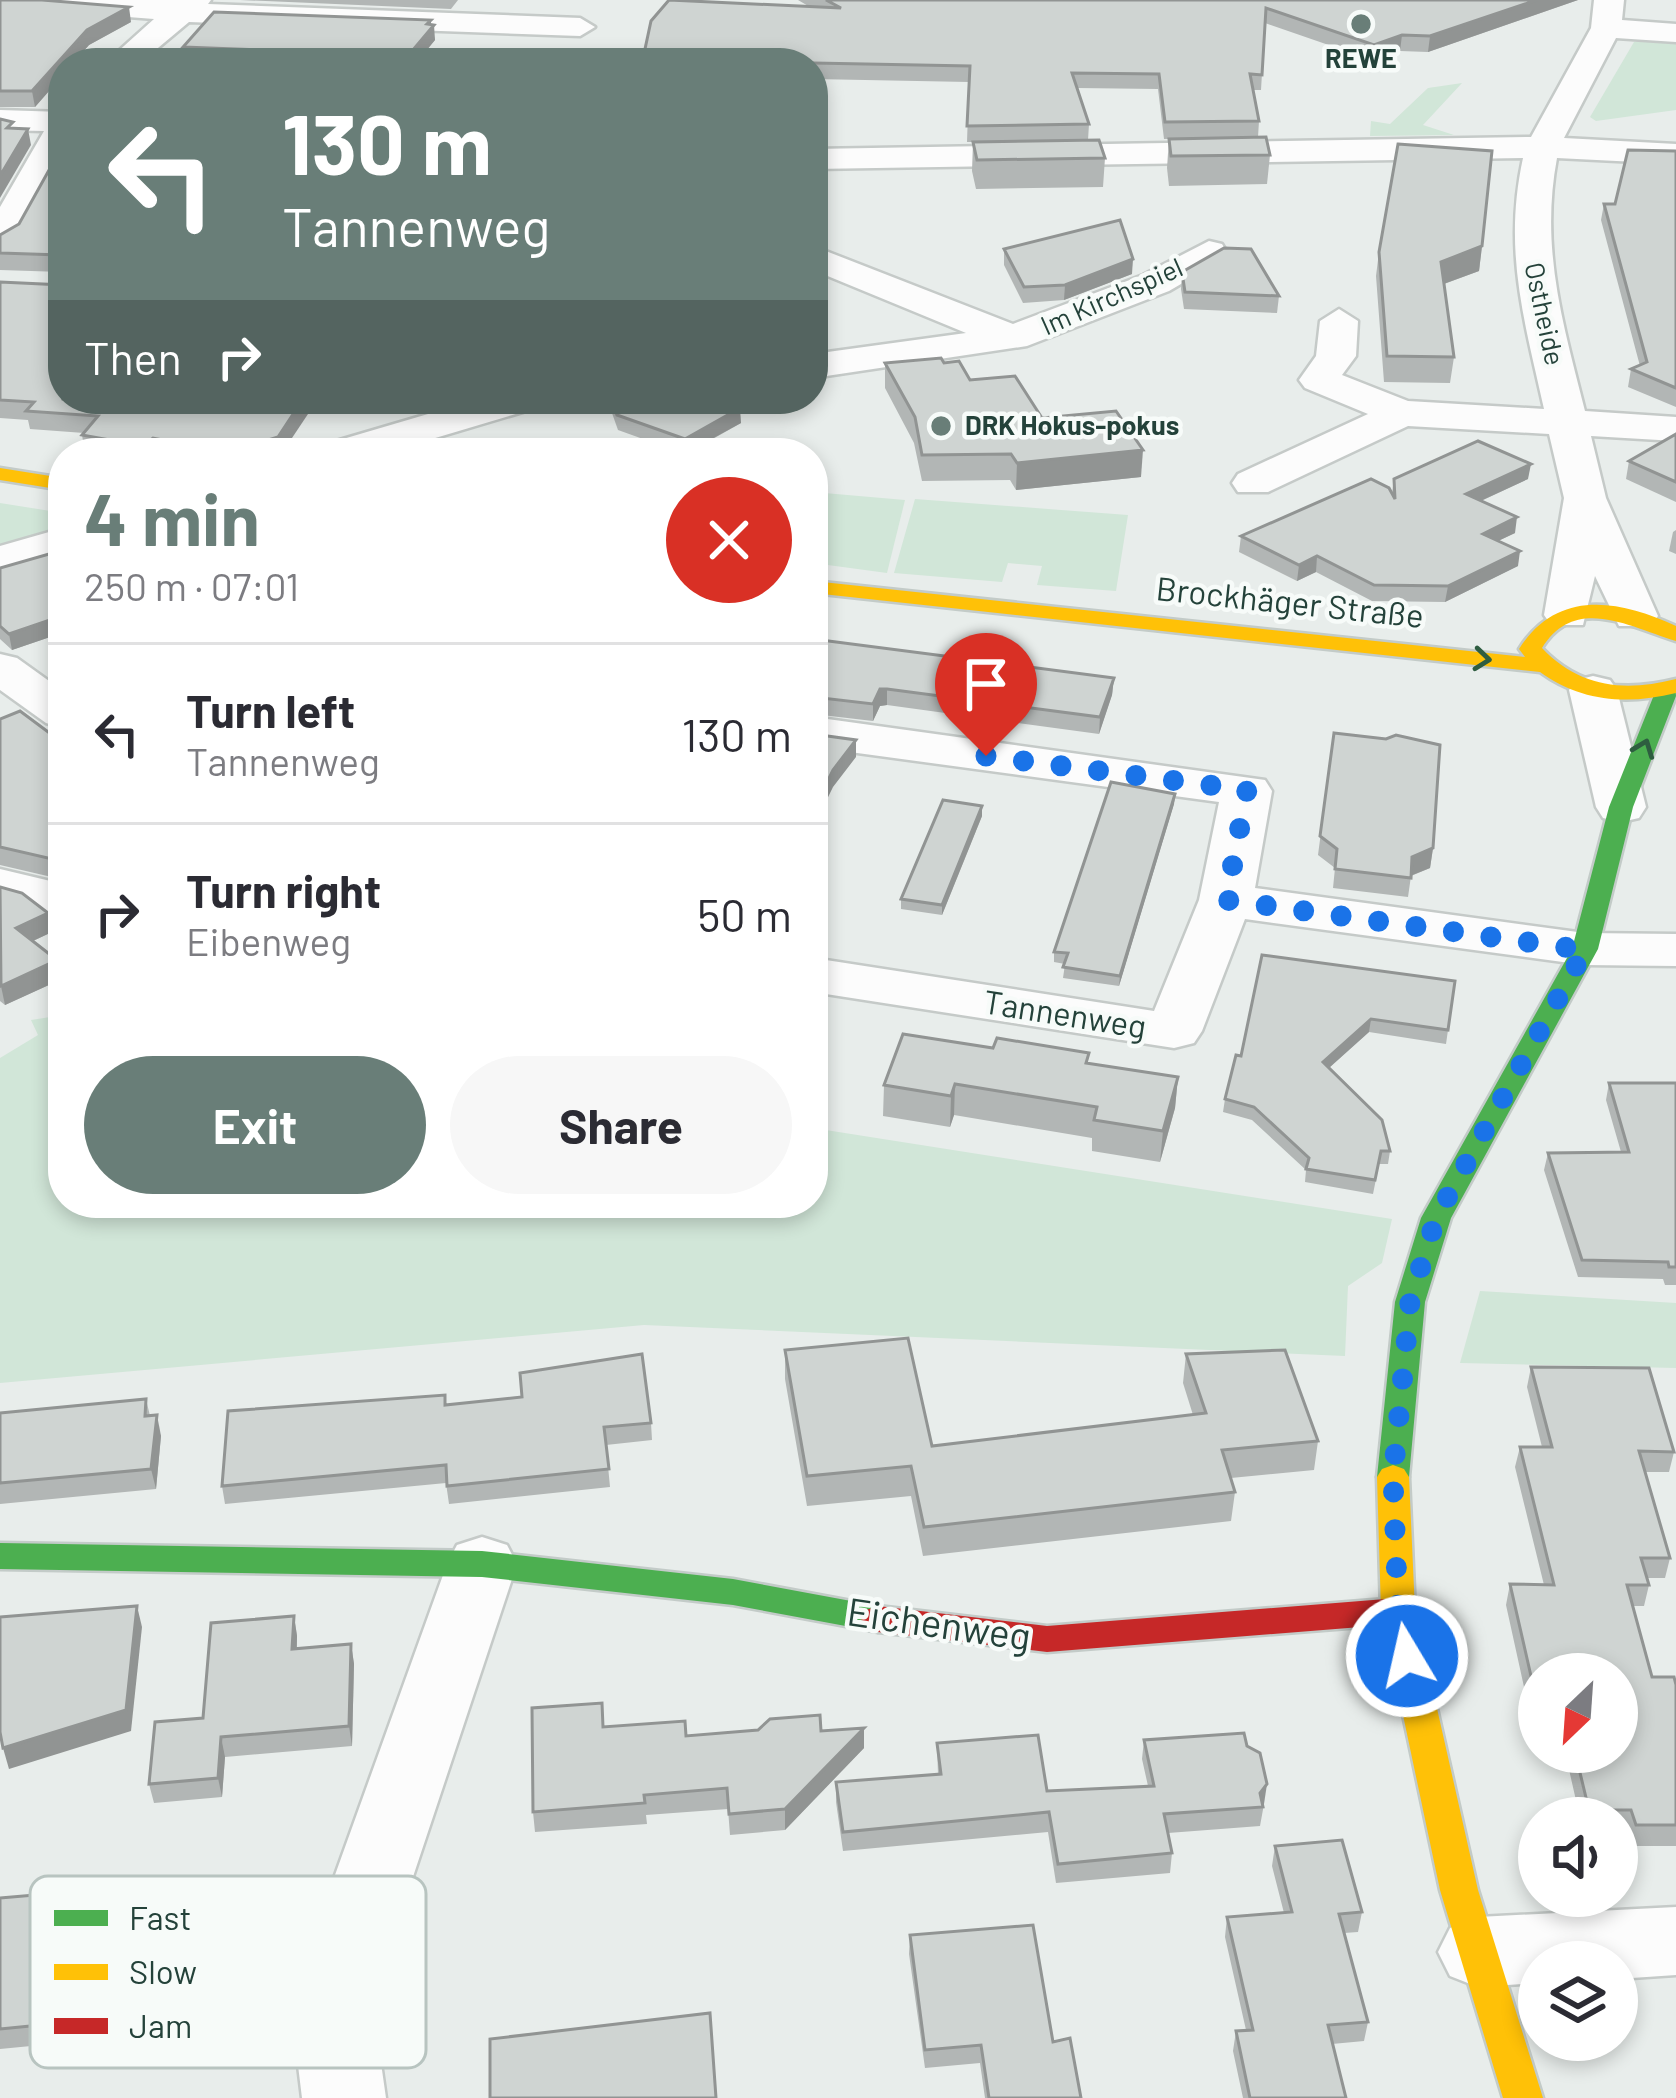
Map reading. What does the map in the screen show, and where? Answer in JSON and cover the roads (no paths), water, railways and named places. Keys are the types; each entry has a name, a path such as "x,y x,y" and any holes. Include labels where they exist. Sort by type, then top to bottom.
{"street":[{"path":"25,0 580,27"},
{"path":"138,48 186,6"},
{"path":"1608,14 1676,33"},
{"name":"Ostheide","path":"1608,14 1542,147 1530,207 1531,268 1585,498 1635,616"},
{"path":"0,120 48,124"},
{"path":"828,159 1542,147 1676,154"},
{"path":"0,239 48,152"},
{"name":"Im Kirchspiel","path":"828,364 1013,338 1156,283 1209,252"},
{"name":"Im Kirchspiel","path":"828,263 1013,338"},
{"path":"1339,321 1336,356 1319,380 1402,413 1676,429"},
{"path":"1253,482 1402,413"},
{"path":"391,438 472,414"},
{"path":"0,474 48,482"},
{"name":"Ostheide","path":"1550,625 1585,498"},
{"path":"0,560 48,546"},
{"name":"Brockhäger Straße","path":"828,589 1540,665 1593,690"},
{"name":"Brockhäger Straße","path":"1031,610 1550,625 1635,616"},
{"path":"1635,616 1676,634"},
{"path":"1540,665 1531,649 1550,625"},
{"path":"0,668 48,702"},
{"path":"1621,807 1593,690 1630,694 1671,688"},
{"path":"1523,2098 1459,1890 1398,1611 1393,1477 1410,1302 1436,1218 1585,950 1621,807 1671,688"},
{"path":"828,734 1247,790 1226,900 1585,950 1676,950"},
{"path":"0,885 48,896"},
{"name":"Tannenweg","path":"828,977 1174,1031 1226,900"},
{"name":"Eichenweg","path":"0,1556 482,1564 733,1592 924,1628 1047,1639 1398,1611"},
{"path":"374,1876 482,1564"},
{"path":"1478,1952 1676,1941"},
{"path":"340,2068 344,2098"}],"place":[{"name":"REWE","path":"1361,24"},
{"name":"DRK Hokus-pokus","path":"941,426"}]}
